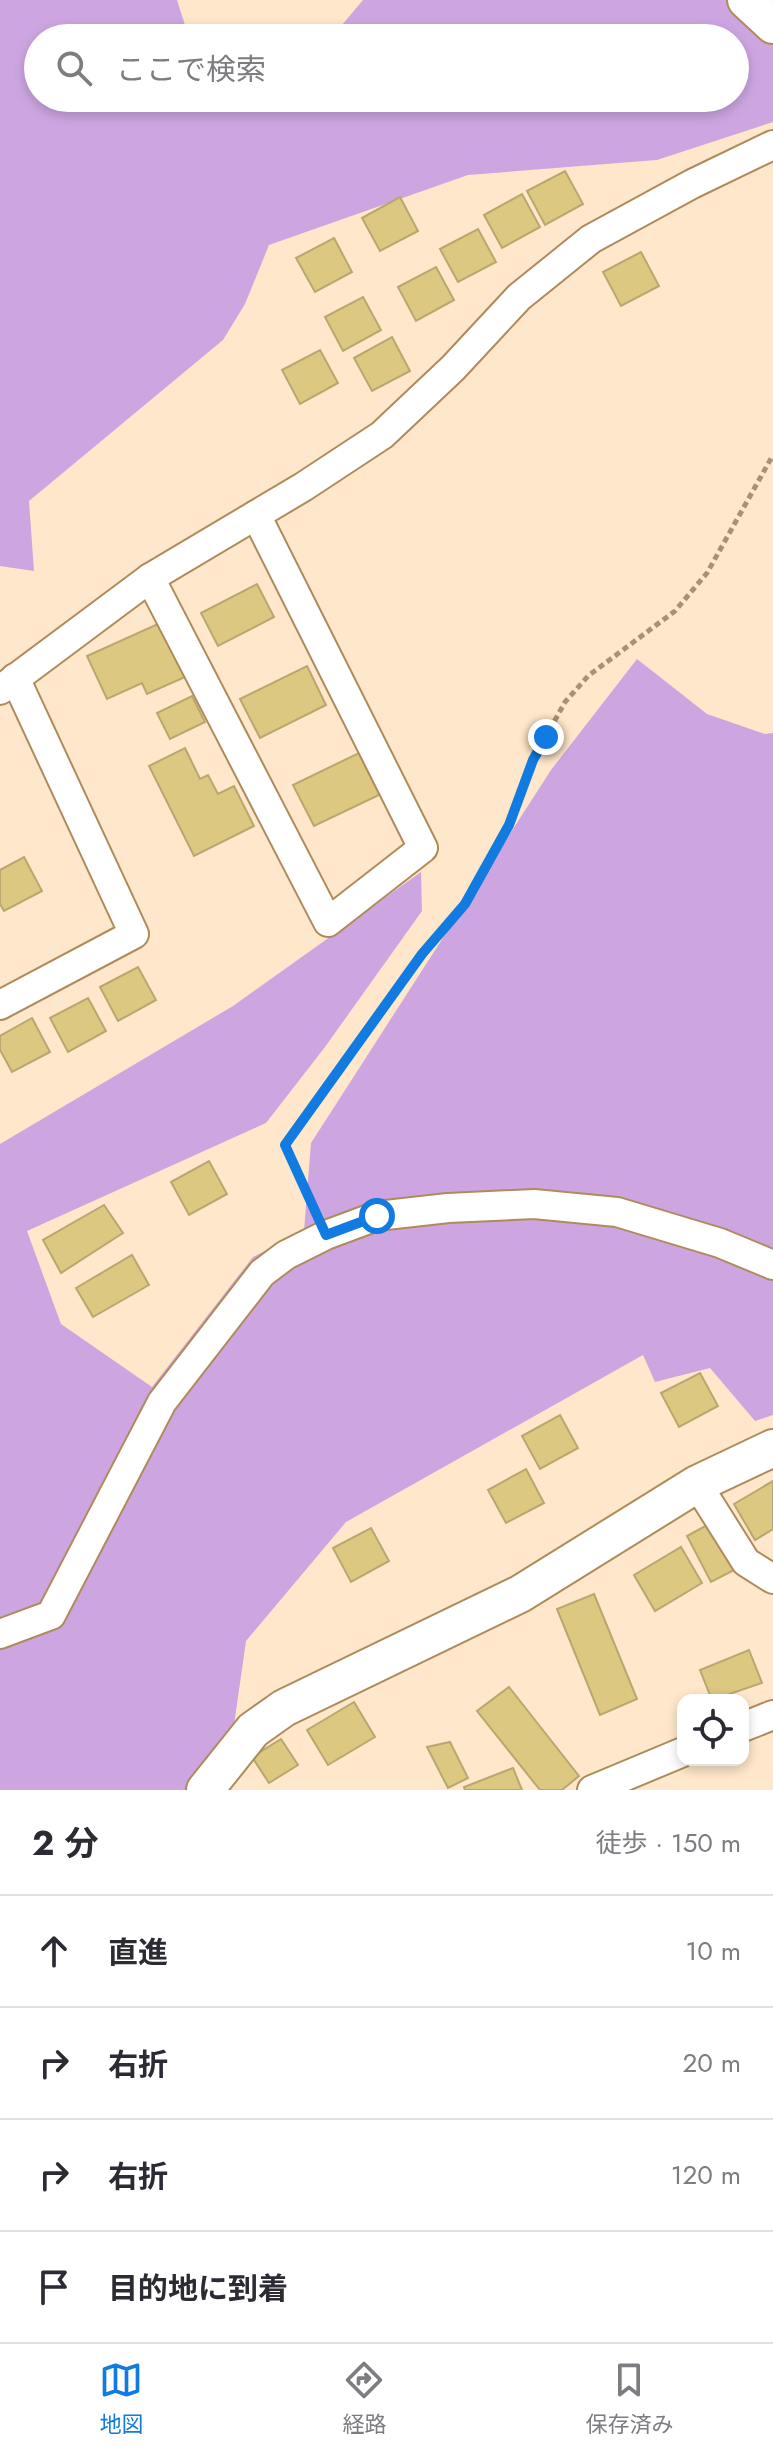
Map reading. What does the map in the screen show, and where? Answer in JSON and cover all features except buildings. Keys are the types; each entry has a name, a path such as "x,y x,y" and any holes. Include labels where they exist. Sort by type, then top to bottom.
{"street":[{"path":"746,0 773,25"},
{"path":"0,1005 134,934 7,684 150,578 382,435 453,368 519,297 591,239 692,184 773,145"},
{"path":"150,578 328,922 423,848 256,515"},
{"path":"0,1634 51,1615 162,1402 262,1273 286,1255 326,1235 377,1216 448,1208 534,1204 617,1212 720,1243 773,1265"},
{"path":"205,1790 253,1730 284,1708 520,1594 697,1484 773,1448"},
{"path":"697,1484 746,1562 773,1579"},
{"path":"749,1725 773,1715"},
{"path":"592,1790 677,1755"}],"path":[{"path":"326,1235 285,1145 422,954 465,904 509,825 533,760 565,702 588,676 675,611 707,573 773,455"}],"shaded area":[{"path":"0,0 177,0 185,24 24,24 24,112 749,112 749,24 343,24 363,0 773,0 773,122 657,160 468,175 269,245 245,304 223,340 29,501 34,571 0,566"},
{"path":"637,659 707,714 765,734 773,733 773,1415 755,1421 710,1368 655,1382 643,1355 346,1522 246,1641 232,1739 193,1790 0,1790 0,1144 233,1006 421,872 422,911 325,1047 266,1123 27,1231 61,1324 152,1387 253,1257 304,1231 311,1143 551,770"}],"route":[{"path":"377,1216 326,1235 285,1145 422,954 465,904 509,825 533,760 546,737"}]}
